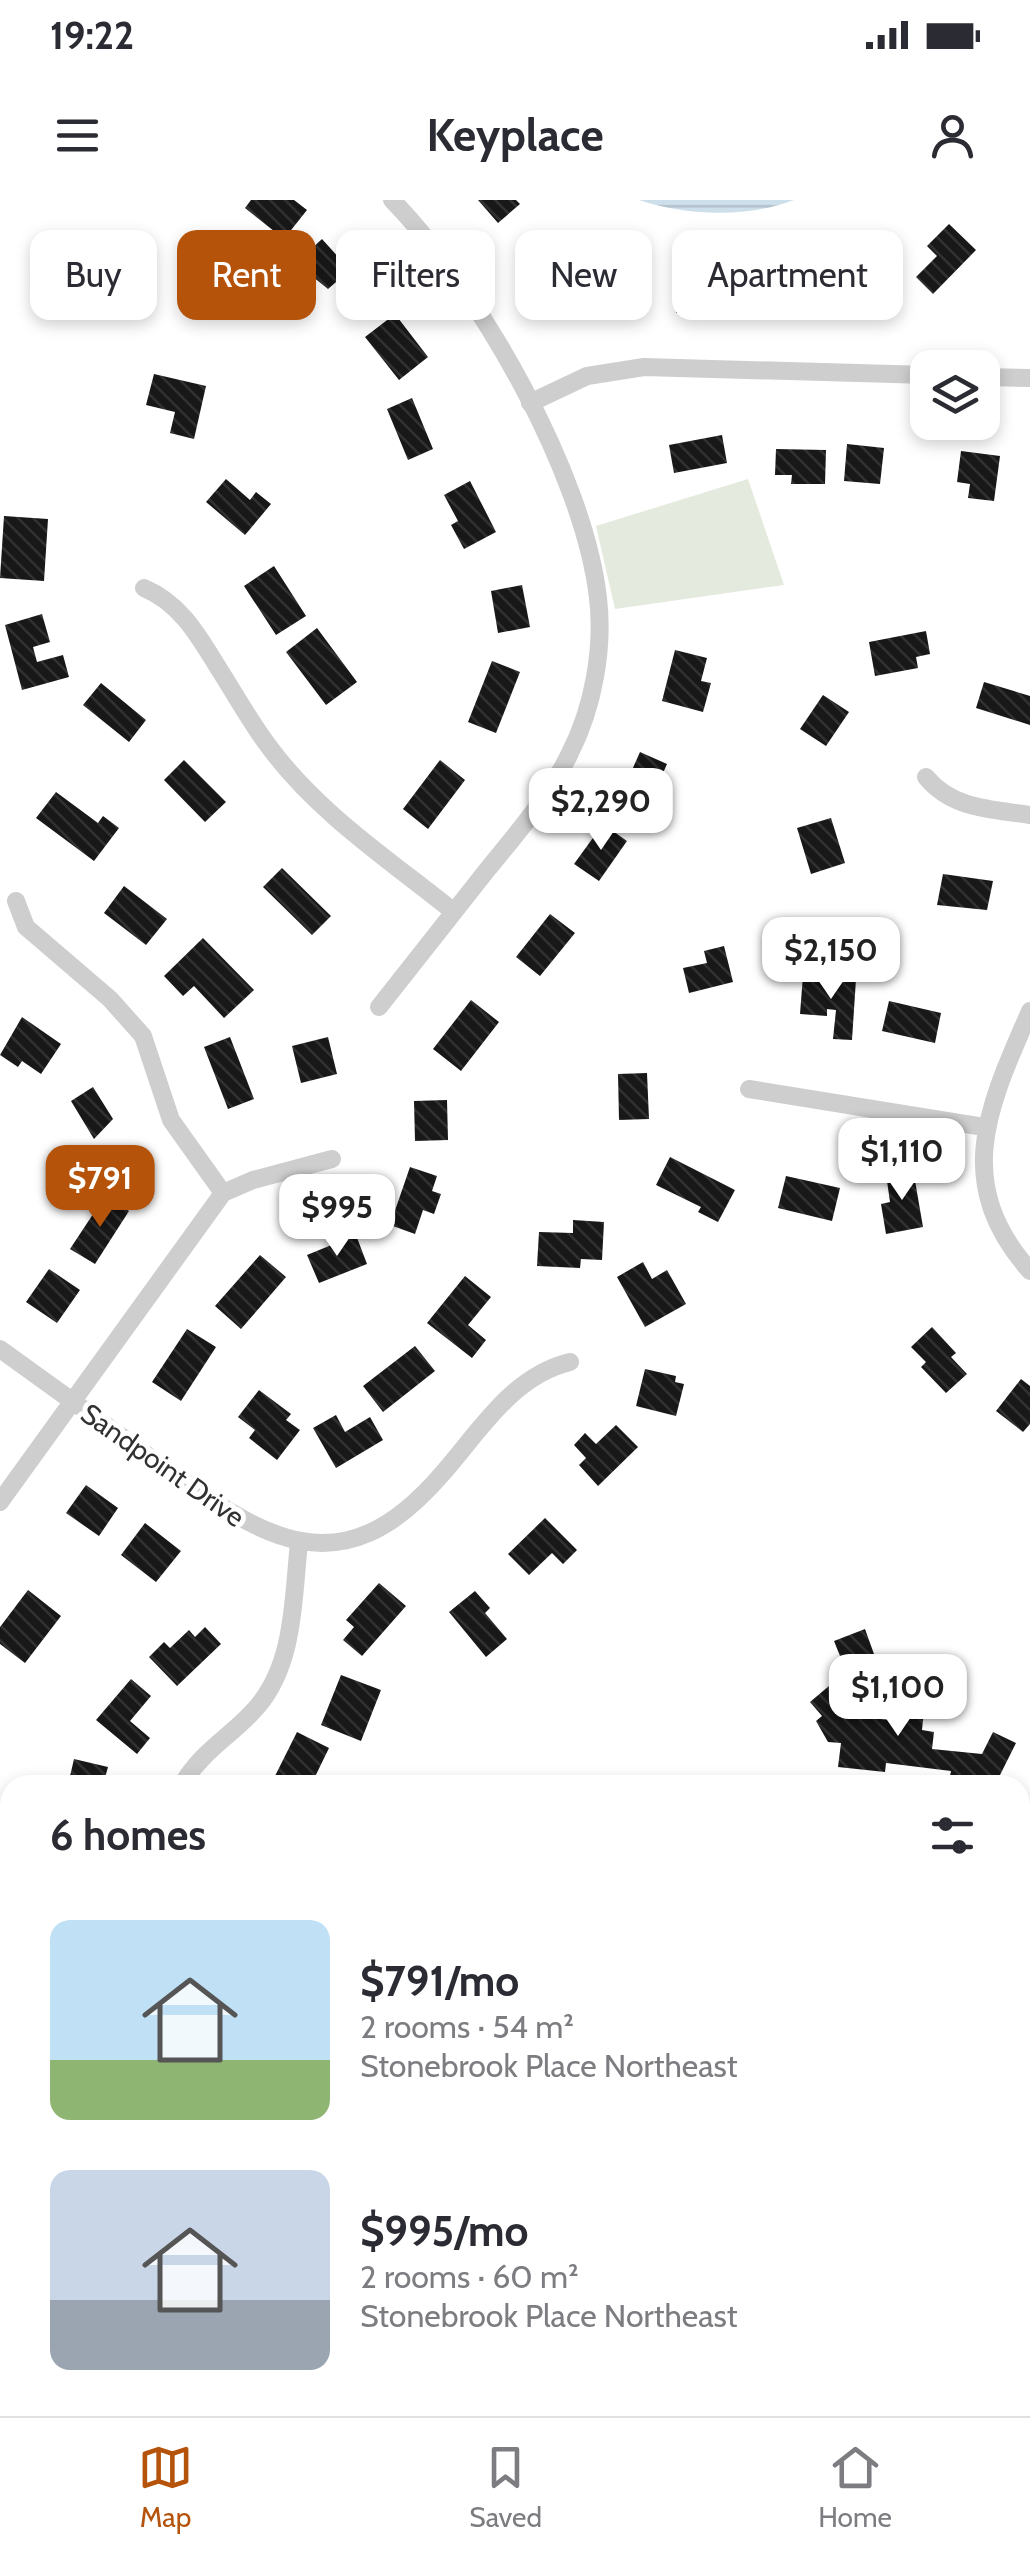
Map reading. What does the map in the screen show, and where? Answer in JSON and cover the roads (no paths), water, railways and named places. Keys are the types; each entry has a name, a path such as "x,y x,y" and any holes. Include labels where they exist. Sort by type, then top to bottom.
{"street":[{"path":"380,1007 553,785 572,751 592,689 598,600 590,557 530,404 454,272 392,200"},
{"path":"530,404 587,376 644,366 910,374"},
{"path":"1000,377 1030,378"},
{"path":"144,588 168,598 188,620 270,749 294,777 326,809 454,912"},
{"path":"926,777 939,793 960,803 1030,815"},
{"path":"16,900 26,927 110,999 143,1036 172,1120 223,1193"},
{"path":"1030,1011 984,1127 992,1208 1002,1232 1030,1271"},
{"path":"749,1089 984,1127"},
{"path":"0,1502 223,1193 253,1180 332,1160"},
{"name":"Sandpoint Drive","path":"0,1349 227,1512 262,1532 299,1543 348,1539 391,1522 431,1488 521,1384 543,1369 570,1362"},
{"path":"189,1775 198,1761 256,1708 275,1681 288,1639 299,1543"}],"water":[{"path":"639,200 794,200 756,210 717,213"}]}
